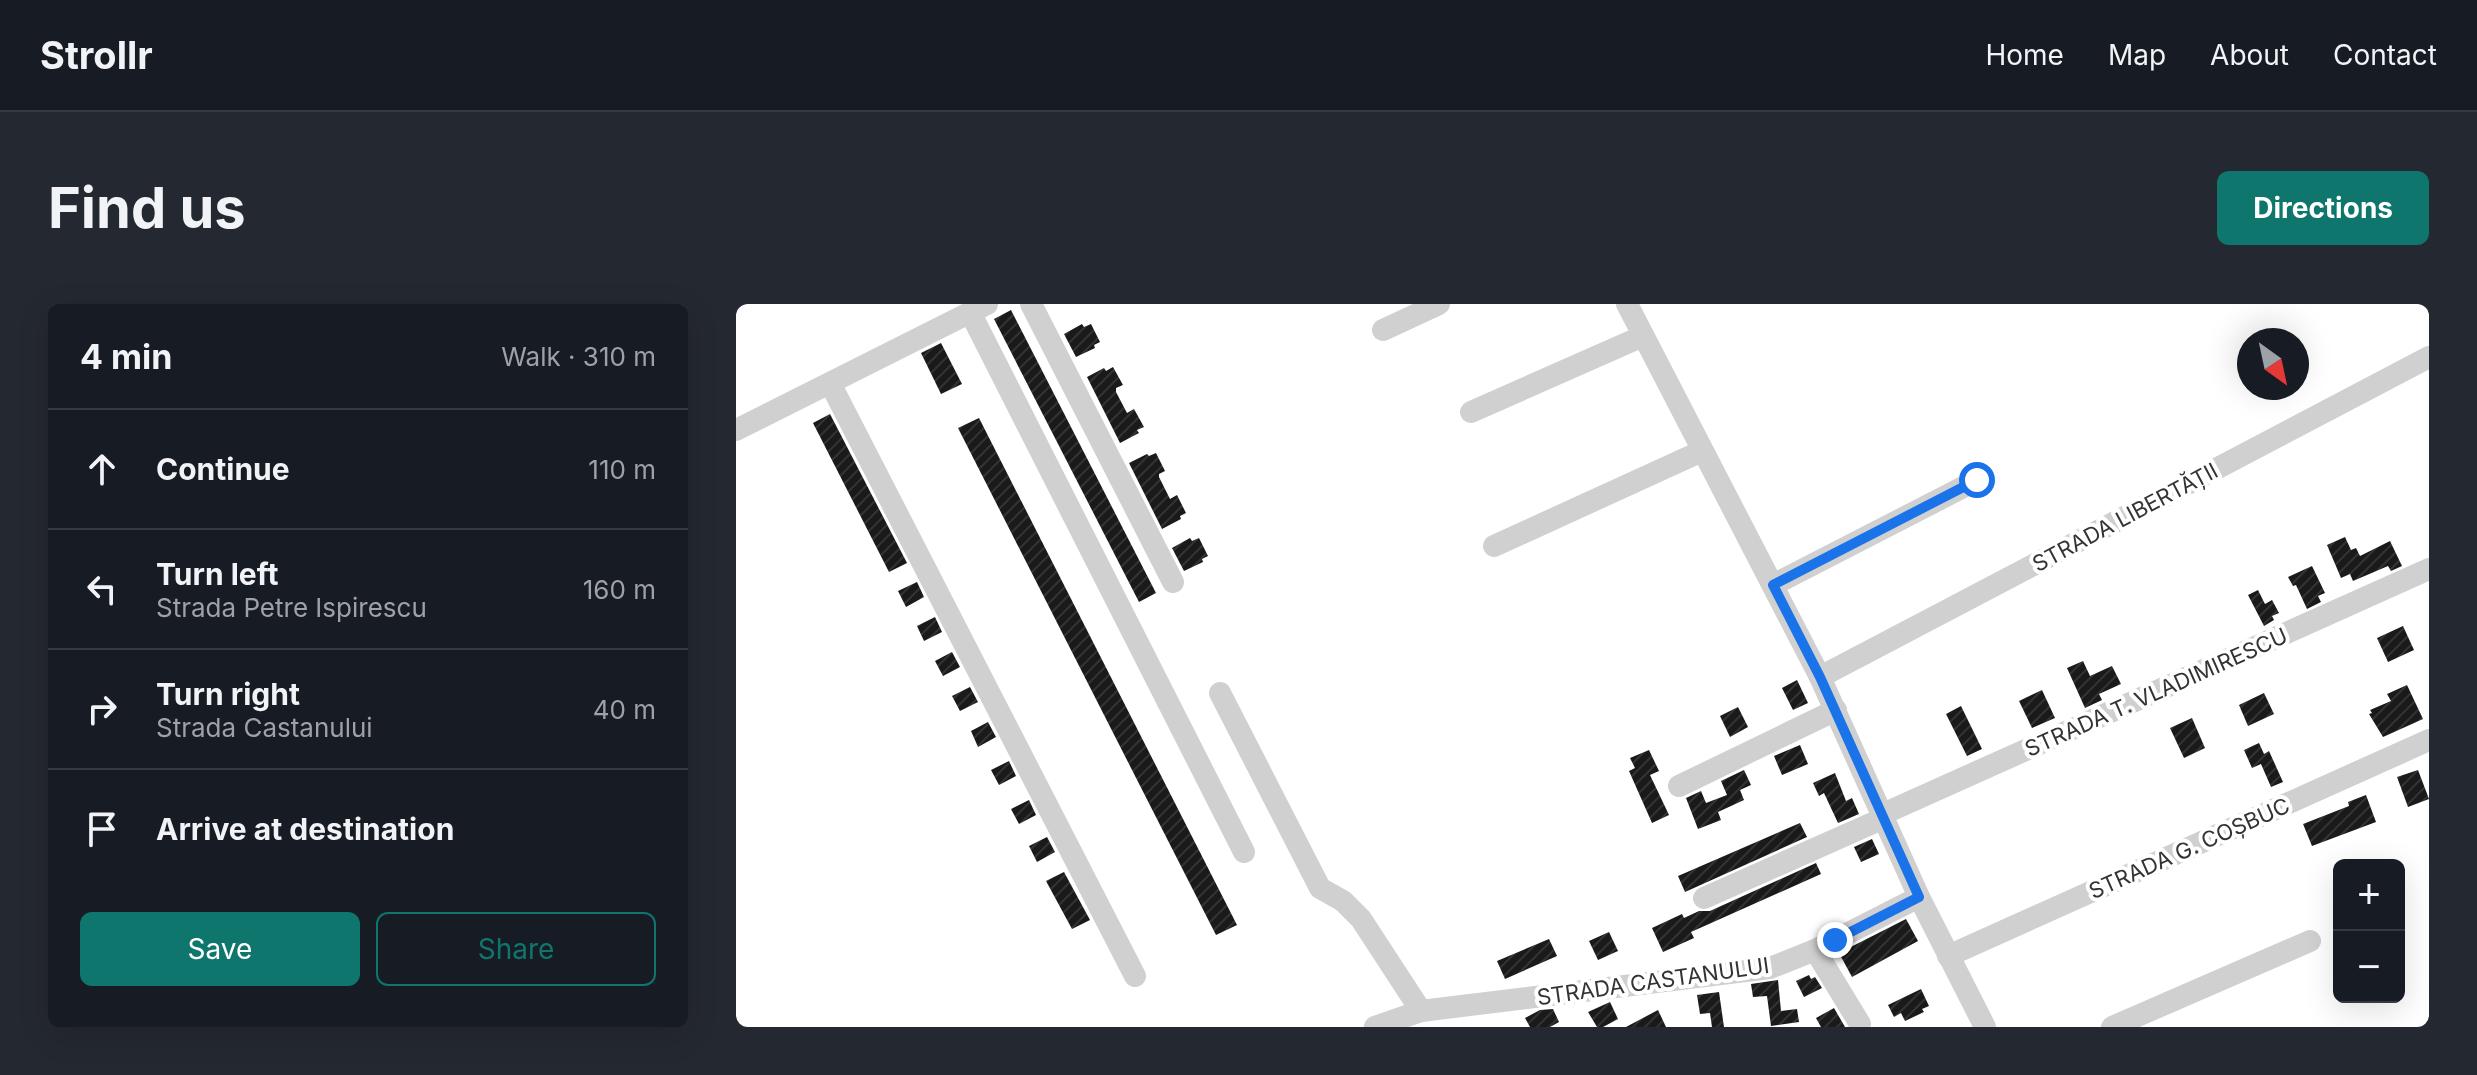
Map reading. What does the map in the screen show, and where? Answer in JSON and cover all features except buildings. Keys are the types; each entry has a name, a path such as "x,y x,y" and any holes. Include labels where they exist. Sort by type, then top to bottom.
{"street":[{"path":"1031,304 1173,582"},
{"path":"1383,330 1439,304"},
{"path":"1627,304 1820,677 1919,897 1985,1027"},
{"path":"736,430 979,308 1244,852"},
{"path":"1471,412 1643,336"},
{"name":"STRADA LIBERTĂȚII","path":"1820,677 2429,357"},
{"path":"830,383 1135,976"},
{"path":"1494,546 1702,451"},
{"path":"1773,585 1977,480"},
{"name":"STRADA T. VLADIMIRESCU","path":"1704,898 2429,569"},
{"path":"1220,693 1320,888 1343,901 1361,919 1421,1011"},
{"path":"1679,786 1836,710"},
{"name":"STRADA G. COȘBUC","path":"1948,956 2429,740"},
{"name":"STRADA CASTANULUI","path":"1375,1027 1421,1011 1770,968 1815,950 1919,897"},
{"path":"2112,1027 2310,941"},
{"path":"1815,950 1860,1024"}],"route":[{"path":"1835,940 1919,897 1820,677 1773,585 1977,480"}]}
